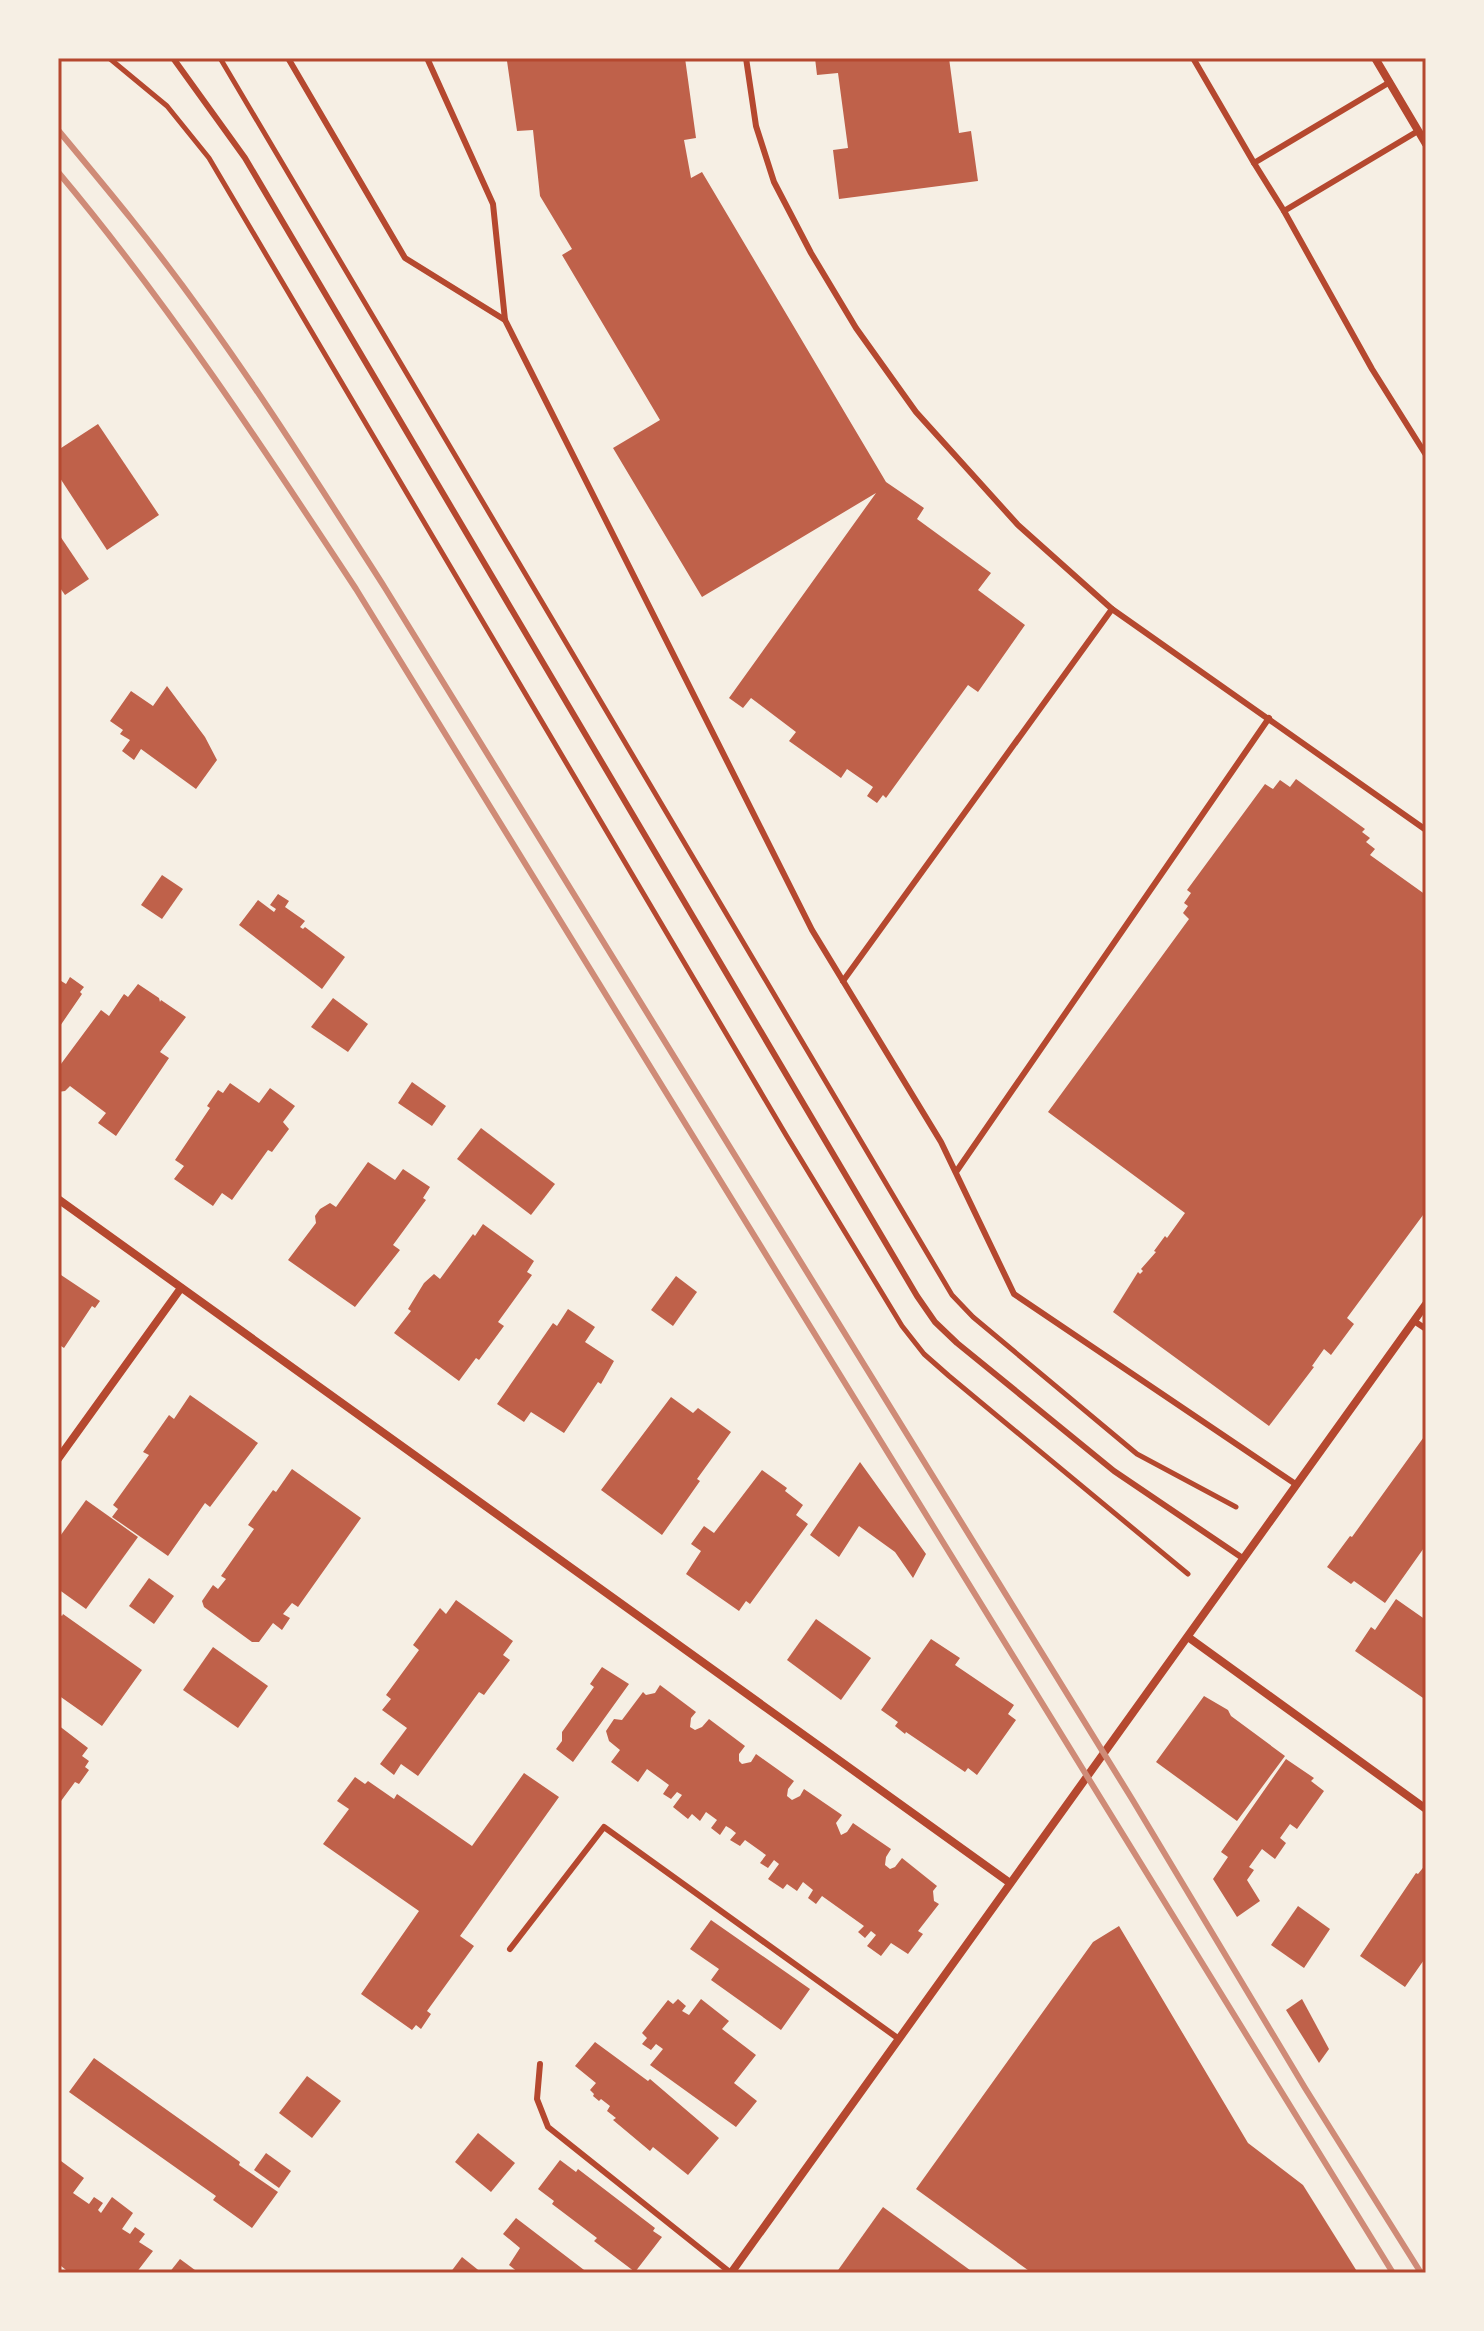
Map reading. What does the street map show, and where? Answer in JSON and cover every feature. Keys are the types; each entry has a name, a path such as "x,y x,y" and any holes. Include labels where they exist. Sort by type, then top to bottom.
{"street":[{"path":"1375,58 1426,144"},
{"path":"58,1199 1010,1883"},
{"path":"58,1459 181,1288"},
{"path":"731,2273 1426,1304"},
{"path":"1188,1637 1426,1809"}],"lane":[{"path":"173,58 245,158 935,1322 1114,1471 1244,1559"},
{"path":"288,58 405,258 505,320"},
{"path":"427,58 493,204 505,320 812,930 941,1142 1014,1294 1297,1485"},
{"path":"746,58 756,126 774,182 811,253 856,328 916,412 1018,525 1112,609 1426,830"},
{"path":"1193,58 1284,211 1372,369 1426,455"},
{"path":"1254,163 1390,82"},
{"path":"1284,211 1418,131"},
{"path":"843,981 1112,609"},
{"path":"956,1172 1269,718"},
{"path":"1414,1321 1426,1329"},
{"path":"510,1949 604,1827 899,2039"},
{"path":"540,2064 537,2099 548,2127 731,2273"}],"path":[{"path":"220,58 952,1295 973,1317 1137,1454 1236,1507"}],"building":[{"path":"528,58 685,58 696,138 684,140 691,178 702,172 886,482 924,508 917,519 991,573 978,590 1025,625 978,692 968,685 886,798 883,795 877,803 867,796 873,787 847,769 841,778 789,741 796,732 751,698 743,708 729,698 876,493 702,597 613,448 660,420 562,255 572,249 540,196 533,130 517,131 507,61"},
{"path":"815,58 949,58 959,133 971,131 978,181 839,199 833,150 848,148 838,73 817,75"},
{"path":"98,424 159,515 107,550 58,475 58,450"},
{"path":"58,533 89,579 65,595 58,585"},
{"path":"167,686 205,737 217,760 196,789 141,749 134,760 122,751 130,740 120,734 123,730 110,721 131,691 153,706"},
{"path":"1296,779 1365,829 1362,832 1370,838 1366,842 1375,849 1370,855 1426,895 1426,1211 1347,1318 1354,1324 1331,1355 1324,1349 1269,1426 1113,1312 1138,1272 1143,1271 1141,1269 1154,1251 1185,1213 1048,1112 1189,919 1183,913 1188,906 1184,903 1191,893 1187,890 1265,784 1273,789 1280,780 1290,787"},
{"path":"162,875 183,889 162,919 141,905"},
{"path":"278,894 289,901 285,907 305,921 300,927 305,927 345,957 322,989 239,925 258,900 274,912 276,909 270,905"},
{"path":"70,977 84,987 58,1029 58,979 66,984"},
{"path":"138,984 186,1017 160,1052 169,1058 116,1136 98,1123 106,1113 70,1086 58,1092 58,1068 101,1010 109,1016 124,994 128,997"},
{"path":"333,998 368,1024 348,1052 311,1027"},
{"path":"412,1082 446,1106 432,1126 398,1103"},
{"path":"230,1083 259,1103 270,1088 295,1106 283,1122 289,1129 272,1152 268,1150 232,1200 222,1193 213,1206 174,1179 184,1166 175,1160 210,1108 207,1106 218,1090 223,1093"},
{"path":"481,1128 555,1184 531,1215 457,1159"},
{"path":"368,1162 395,1180 403,1169 430,1187 423,1198 426,1200 393,1245 400,1250 355,1307 288,1260 316,1223 315,1216 320,1209 330,1203 336,1207"},
{"path":"483,1224 534,1261 527,1272 532,1275 498,1322 504,1326 459,1381 394,1333 411,1311 408,1309 424,1283 434,1274 440,1279"},
{"path":"58,1273 100,1301 95,1308 92,1306 64,1348 58,1344"},
{"path":"676,1276 697,1292 673,1326 651,1310"},
{"path":"568,1309 595,1327 585,1342 614,1361 601,1384 598,1382 564,1433 531,1412 524,1422 497,1404 553,1323 557,1326"},
{"path":"190,1395 258,1443 210,1507 205,1503 168,1556 112,1517 118,1509 113,1505 149,1455 143,1452 169,1415 174,1419"},
{"path":"671,1397 693,1413 698,1408 731,1432 662,1535 601,1490"},
{"path":"1426,1434 1426,1545 1385,1603 1327,1567"},
{"path":"860,1462 926,1554 913,1578 895,1552 859,1526 839,1557 810,1535"},
{"path":"292,1469 361,1518 298,1607 292,1603 283,1614 290,1618 282,1630 273,1623 259,1642 252,1642 204,1607 202,1601 213,1585 218,1589 226,1579 221,1576 254,1529 248,1525"},
{"path":"762,1470 787,1488 785,1491 803,1505 796,1515 808,1524 750,1604 746,1601 739,1611 686,1574 701,1551 691,1544 704,1526 714,1533"},
{"path":"86,1500 138,1537 86,1609 58,1589 58,1539"},
{"path":"149,1578 174,1596 154,1624 129,1606"},
{"path":"1396,1599 1426,1620 1426,1700 1355,1651 1371,1627 1375,1630"},
{"path":"456,1600 513,1641 503,1655 510,1660 484,1695 479,1692 418,1776 401,1764 394,1775 380,1764 407,1728 382,1710 391,1699 386,1695 419,1650 413,1645 440,1608 446,1614"},
{"path":"58,1613 142,1670 102,1726 58,1695"},
{"path":"816,1619 871,1658 841,1700 787,1660"},
{"path":"931,1639 960,1658 955,1665 1014,1705 1008,1714 1016,1720 977,1775 968,1768 965,1772 905,1734 895,1726 898,1722 881,1710"},
{"path":"213,1647 268,1686 238,1728 183,1690"},
{"path":"602,1667 629,1684 573,1762 556,1749 562,1741 562,1732 594,1687 590,1684"},
{"path":"660,1685 696,1712 691,1718 690,1727 695,1730 709,1719 745,1746 739,1754 742,1764 751,1762 756,1754 794,1781 787,1796 792,1800 800,1796 804,1789 842,1815 836,1823 841,1835 853,1823 891,1849 885,1865 890,1869 902,1858 937,1886 933,1891 934,1901 939,1904 918,1931 923,1934 908,1954 891,1943 881,1956 867,1946 876,1935 871,1931 865,1938 858,1932 864,1926 822,1896 816,1904 808,1898 813,1890 803,1882 797,1891 787,1884 783,1889 768,1879 779,1864 774,1860 768,1868 760,1863 766,1855 745,1840 740,1846 730,1840 736,1833 731,1829 726,1826 720,1835 711,1828 717,1820 706,1812 700,1821 692,1814 688,1819 673,1807 682,1795 677,1792 671,1799 663,1794 669,1785 647,1769 638,1782 611,1762 620,1750 609,1741 606,1731 614,1719 622,1720 643,1692 646,1695 655,1693"},
{"path":"1204,1696 1228,1710 1231,1716 1285,1756 1237,1821 1156,1762"},
{"path":"58,1725 88,1748 82,1756 89,1761 85,1767 89,1770 61,1801 58,1799"},
{"path":"1286,1759 1314,1778 1311,1781 1324,1791 1297,1829 1290,1824 1280,1838 1286,1843 1275,1859 1262,1849 1249,1867 1254,1870 1247,1880 1260,1901 1237,1917 1213,1879 1228,1857 1221,1852"},
{"path":"524,1773 559,1797 460,1936 474,1946 427,2011 431,2014 421,2029 416,2025 412,2030 361,1994 419,1911 323,1844 349,1809 337,1801 355,1777 365,1784 368,1781 394,1799 397,1794 472,1846"},
{"path":"1426,1864 1426,1957 1405,1987 1360,1956 1416,1873"},
{"path":"1298,1906 1330,1929 1304,1968 1271,1945"},
{"path":"711,1920 810,1989 781,2030 711,1980 719,1969 690,1949"},
{"path":"1119,1926 1248,2143 1303,2185 1358,2273 1032,2273 916,2189 1093,1942"},
{"path":"678,1999 686,2006 682,2011 689,2015 701,1999 729,2021 722,2029 756,2055 734,2083 757,2101 736,2127 650,2065 663,2049 656,2044 651,2050 642,2044 647,2038 642,2033 668,2000 673,2004"},
{"path":"1302,1999 1329,2049 1319,2063 1286,2010"},
{"path":"595,2042 648,2081 650,2079 719,2138 688,2175 653,2147 650,2151 613,2120 616,2118 607,2111 610,2106 593,2096 590,2090 596,2083 575,2066"},
{"path":"94,2058 278,2192 252,2228 213,2200 216,2196 69,2092"},
{"path":"307,2076 341,2101 312,2138 279,2113"},
{"path":"478,2133 515,2163 491,2192 455,2162"},
{"path":"266,2153 291,2171 279,2188 254,2170"},
{"path":"560,2160 576,2172 578,2169 655,2228 653,2231 662,2237 635,2272 594,2241 597,2238 552,2204 554,2201 538,2189"},
{"path":"61,2161 84,2178 73,2193 89,2204 94,2197 103,2203 98,2210 101,2213 112,2197 133,2213 122,2229 130,2234 135,2227 145,2234 139,2242 153,2251 136,2273 64,2273 66,2270 61,2266 58,2271 58,2166"},
{"path":"883,2207 974,2273 836,2273"},
{"path":"516,2218 588,2273 519,2273 509,2265 520,2248 503,2234"},
{"path":"462,2257 482,2273 450,2273"},
{"path":"180,2259 199,2273 169,2273"}],"railway":[{"path":"58,130 200,309 385,588 1421,2273"},
{"path":"58,172 176,324 356,589 1393,2273"}]}
